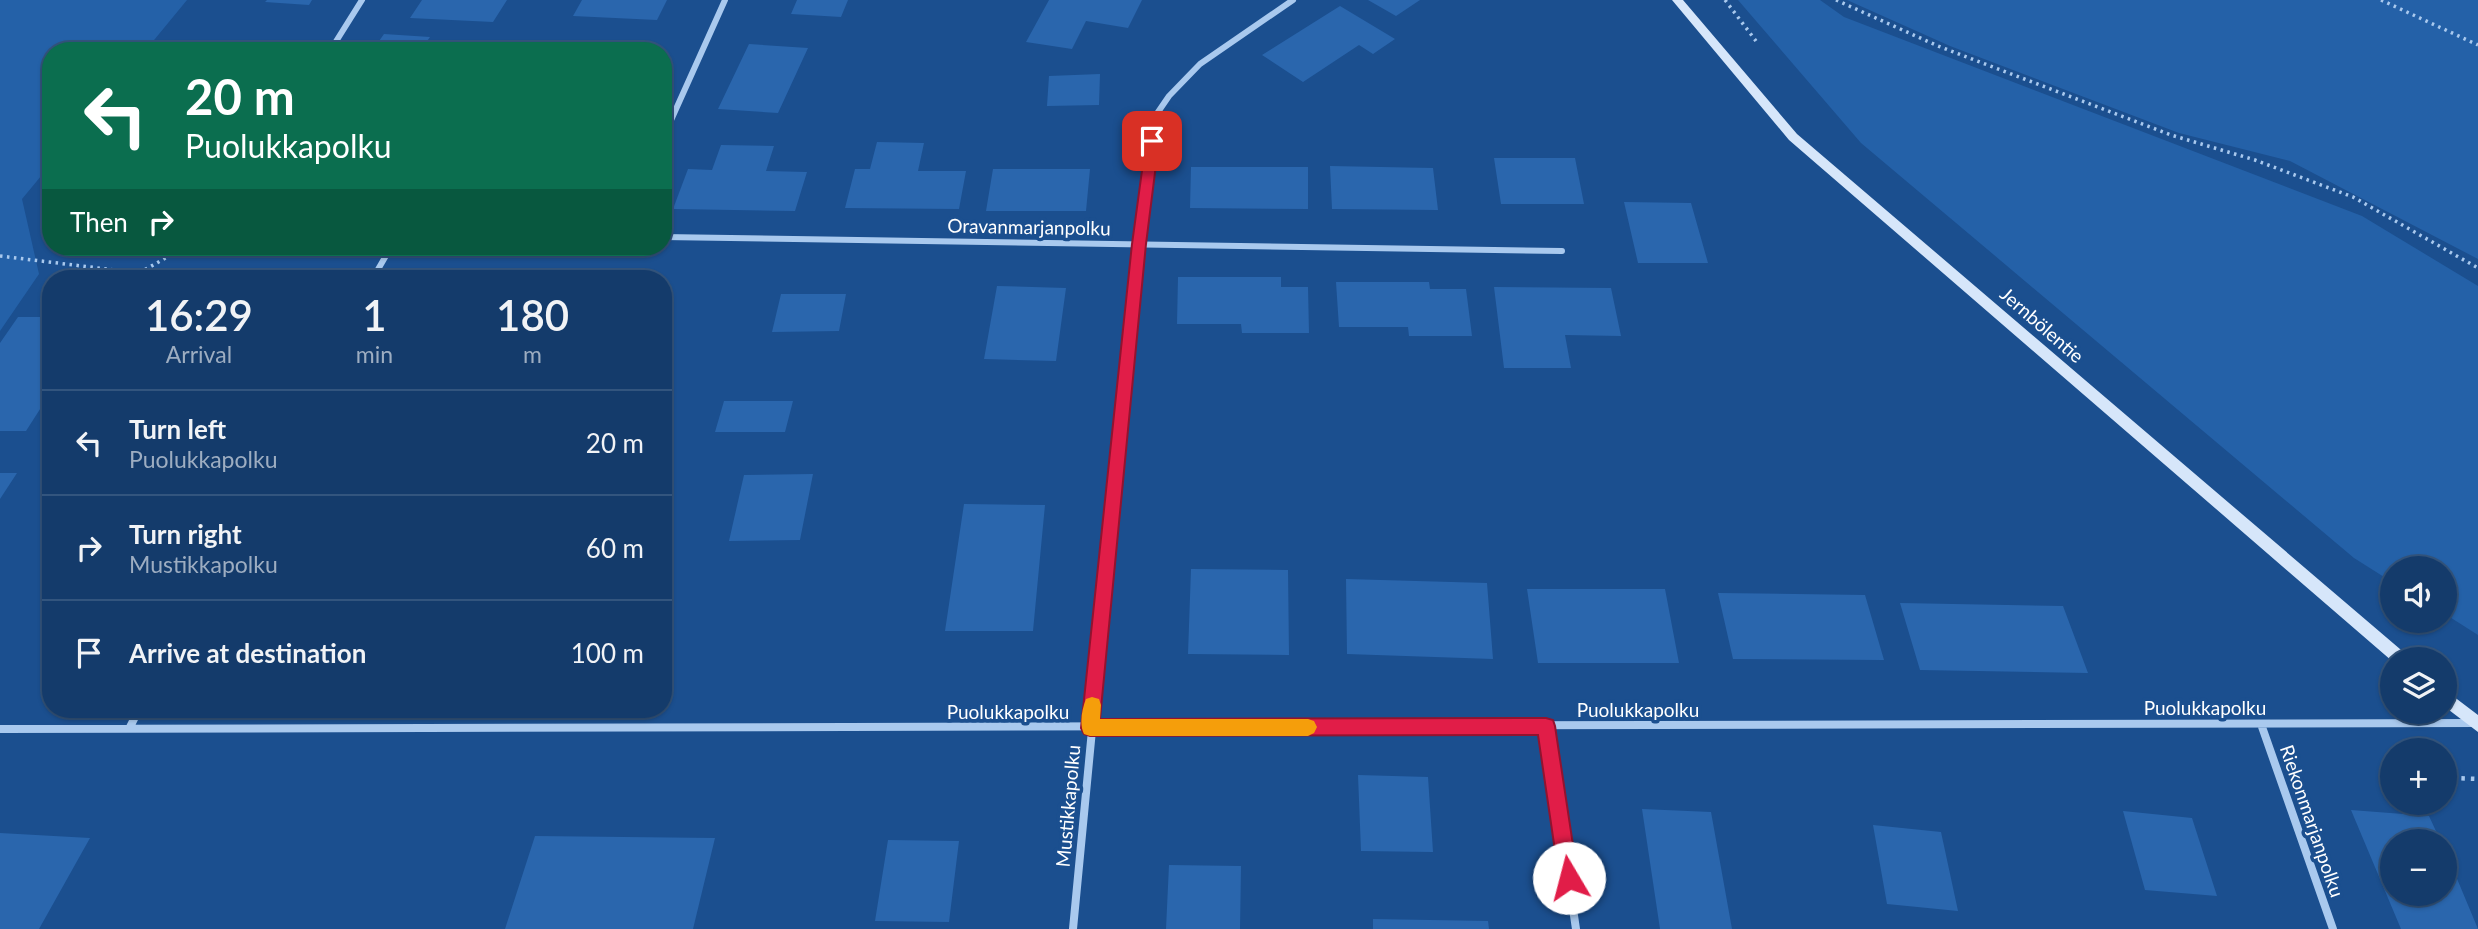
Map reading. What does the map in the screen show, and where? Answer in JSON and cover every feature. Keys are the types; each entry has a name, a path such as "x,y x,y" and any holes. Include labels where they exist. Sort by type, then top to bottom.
{"street":[{"path":"336,42 362,0"},
{"path":"672,118 725,0"},
{"name":"Mustikkapolku","path":"1073,929 1090,728 1139,244 1156,115 1165,99 1190,70 1293,0"},
{"name":"Jernbölentie","path":"1676,0 1793,137 2387,647"},
{"name":"Oravanmarjanpolku","path":"672,237 1562,251"},
{"path":"2457,707 2477,724"},
{"path":"130,727 134,718"},
{"name":"Riekonmarjanpolku","path":"2261,724 2333,929"},
{"name":"Puolukkapolku","path":"0,729 2477,724"},
{"path":"1546,726 1576,929"}],"path":[{"path":"1836,0 1938,46 2171,135 2255,160 2353,197 2478,268"},
{"path":"2381,0 2478,45"},
{"path":"0,256 114,270"},
{"path":"144,270 170,256"},
{"path":"2457,778 2478,779"}],"shaded area":[{"path":"0,0 187,0 152,42 42,42 42,175 22,199 39,274 0,331"},
{"path":"1738,0 1820,0 1844,17 2362,216 2478,286 2478,635 2457,622 2457,556 2380,556 2380,574 2354,558 1861,143"},
{"path":"1847,0 2478,0 2478,259 2290,161 2179,133 1950,46"}],"building":[{"path":"312,0 309,5 265,2"},
{"path":"422,0 507,0 493,22 410,18"},
{"path":"582,0 667,0 657,20 573,16"},
{"path":"797,0 848,0 841,17 791,14"},
{"path":"1049,0 1142,0 1128,28 1086,21 1072,49 1026,42"},
{"path":"1368,0 1420,0 1396,16"},
{"path":"1340,6 1395,39 1373,54 1359,45 1303,82 1262,55"},
{"path":"384,34 430,37 426,42 378,42"},
{"path":"749,44 808,48 778,113 718,109"},
{"path":"1100,74 1099,105 1047,106 1049,76"},
{"path":"877,142 924,143 918,171 966,171 959,209 845,208 855,169 870,169"},
{"path":"721,145 774,146 766,171 807,172 795,211 673,209 688,169 712,170"},
{"path":"1494,158 1575,158 1584,204 1501,204"},
{"path":"1330,166 1433,168 1438,210 1332,209"},
{"path":"1191,167 1308,167 1308,209 1190,208"},
{"path":"993,169 1090,169 1086,211 986,211"},
{"path":"1624,202 1691,203 1708,263 1638,263"},
{"path":"1178,277 1281,277 1281,287 1308,287 1309,333 1242,333 1241,324 1177,324"},
{"path":"1336,282 1429,282 1430,289 1466,289 1472,336 1409,336 1408,327 1339,327"},
{"path":"997,286 1066,288 1056,361 984,359"},
{"path":"1494,287 1611,288 1621,336 1565,335 1571,368 1504,368"},
{"path":"781,294 846,294 839,331 772,332"},
{"path":"18,317 42,317 42,406 26,431 0,431 0,343"},
{"path":"724,401 793,401 785,432 715,432"},
{"path":"0,473 17,473 0,499"},
{"path":"813,474 800,540 729,541 744,475"},
{"path":"964,504 1045,505 1033,631 945,631"},
{"path":"1191,569 1288,570 1289,655 1188,654"},
{"path":"1346,579 1487,583 1493,659 1347,654"},
{"path":"1527,589 1665,589 1679,663 1538,663"},
{"path":"1718,593 1865,595 1884,660 1733,659"},
{"path":"1900,603 2063,606 2088,673 1920,670"},
{"path":"1358,775 1428,777 1433,852 1361,851"},
{"path":"1642,809 1711,812 1732,929 1660,929"},
{"path":"2351,810 2380,812 2380,815 2429,816 2435,829 2380,829 2380,879"},
{"path":"2123,811 2192,818 2217,896 2145,890"},
{"path":"1873,825 1941,832 1958,911 1887,904"},
{"path":"0,833 90,838 39,929 0,929"},
{"path":"535,836 715,838 693,929 505,929"},
{"path":"888,840 959,841 949,922 875,921"},
{"path":"1169,865 1241,866 1240,929 1166,929"},
{"path":"2457,879 2478,929 2401,929 2391,906 2457,906"},
{"path":"1373,919 1488,921 1489,929 1373,929"}],"slow traffic":[{"path":"1092,705 1090,728 1308,727"}],"route":[{"path":"1152,141 1139,244 1090,728 1546,726 1569,878"}]}
